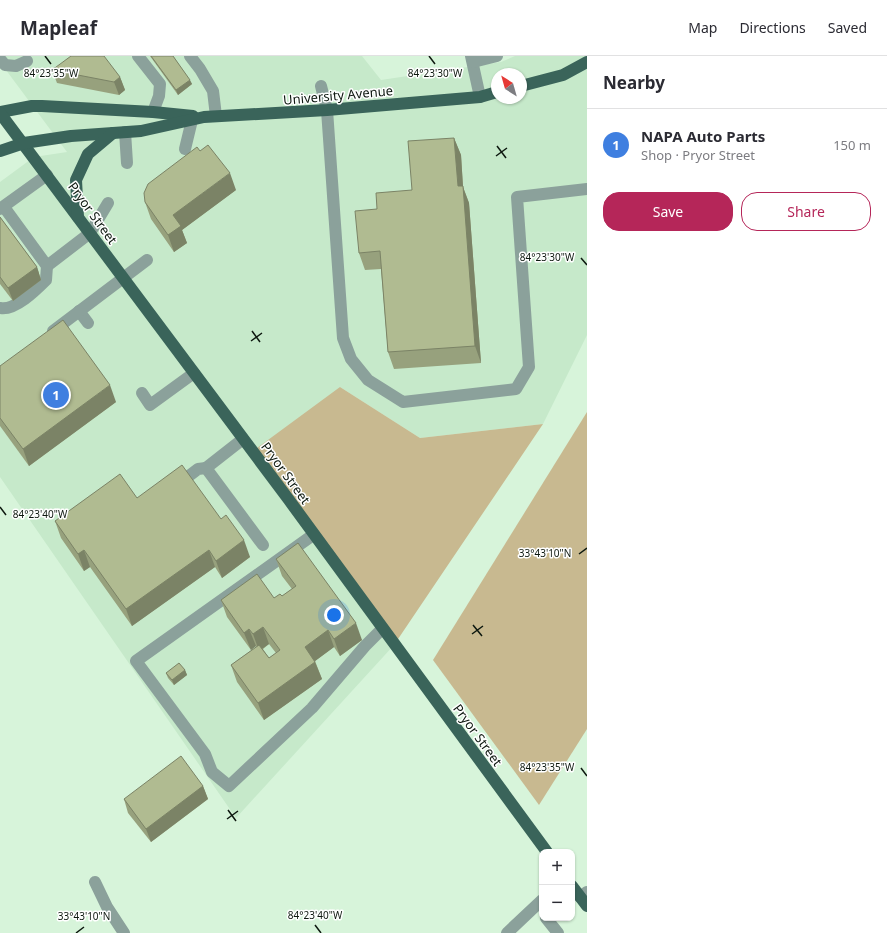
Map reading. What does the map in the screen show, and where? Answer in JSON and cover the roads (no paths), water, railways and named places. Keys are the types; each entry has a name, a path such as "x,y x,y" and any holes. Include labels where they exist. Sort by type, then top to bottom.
{"main road":[{"path":"527,84 563,75 587,62"},
{"name":"University Avenue","path":"0,151 24,143 71,136 141,131 204,118 327,110 480,97 491,94"},
{"name":"University Avenue","path":"0,113 32,106 153,112 204,118"},
{"name":"Pryor Street","path":"0,113 48,175 545,849"},
{"path":"78,216 76,180 88,154 119,133"},
{"path":"575,889 585,899"}],"street":[{"path":"138,56 160,84 160,96 153,112"},
{"path":"185,148 204,118 213,91 200,69 190,56"},
{"path":"480,97 472,59 497,56"},
{"path":"0,59 5,65 16,66 27,61"},
{"path":"321,86 327,110 344,338 351,359 368,380 403,402 516,389 529,367 517,197 587,189"},
{"path":"119,133 127,163"},
{"path":"0,308 5,309 14,306 35,292 46,280 47,266 2,208 48,175"},
{"path":"47,266 90,233 108,203"},
{"path":"43,339 147,260"},
{"path":"79,311 88,323"},
{"path":"142,393 150,405 194,373"},
{"path":"167,492 198,469 206,468 243,439"},
{"path":"206,468 263,545"},
{"path":"313,535 136,661 205,754 212,772 228,786 312,708 364,646 382,629"},
{"path":"95,882 107,907 124,933"},
{"path":"507,933 539,907"},
{"path":"548,921 558,933"}],"place":[{"name":"NAPA Auto Parts","path":"56,395"}]}
